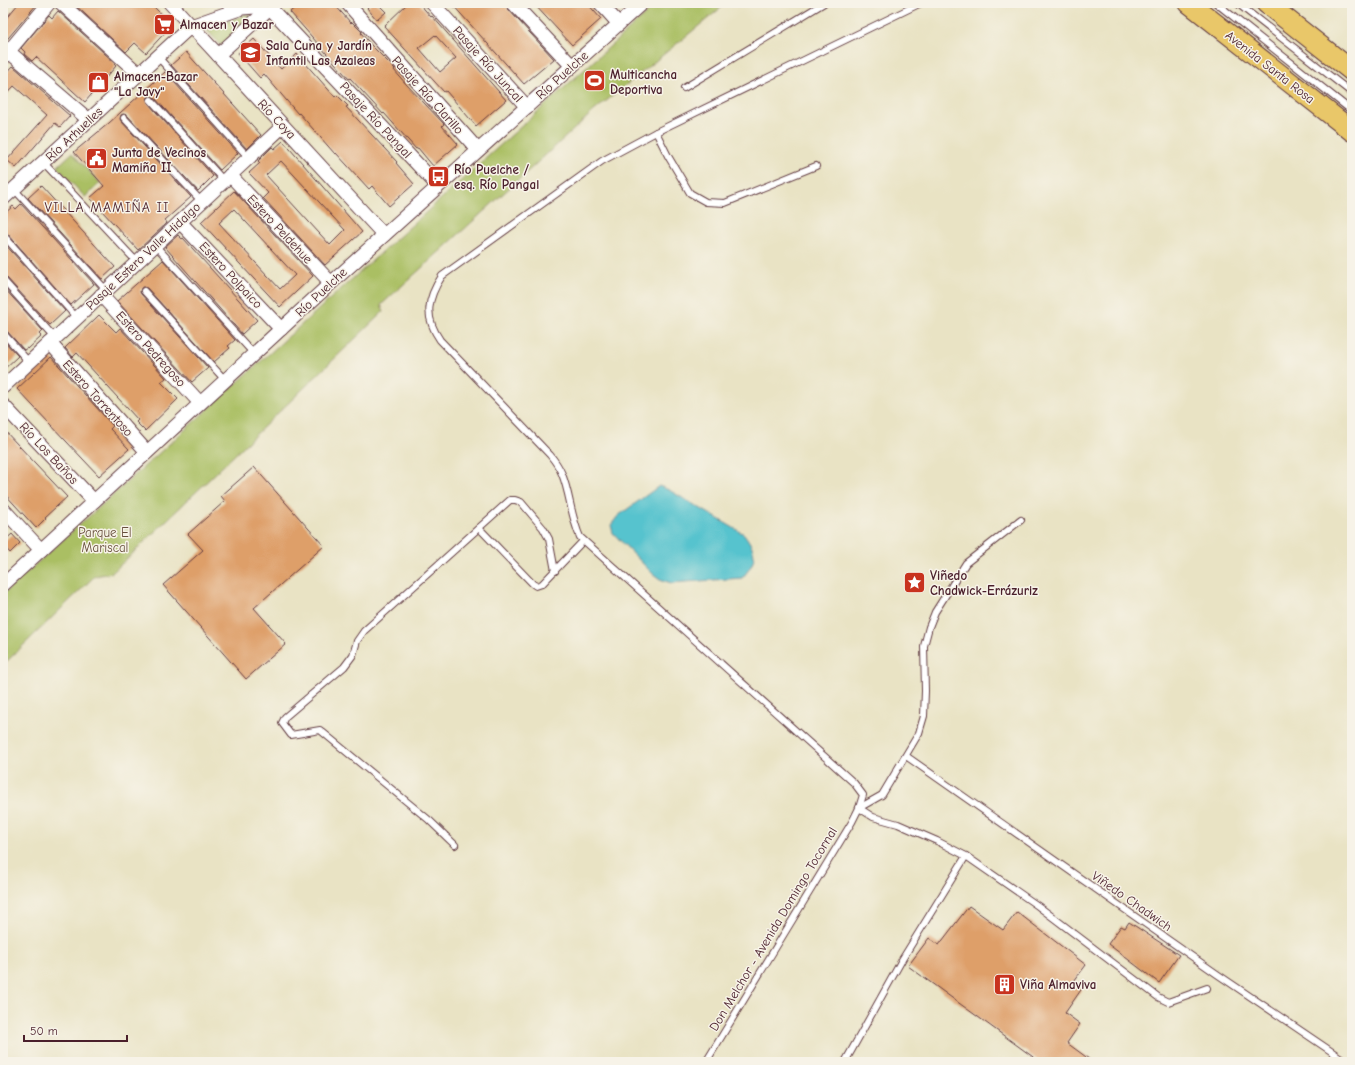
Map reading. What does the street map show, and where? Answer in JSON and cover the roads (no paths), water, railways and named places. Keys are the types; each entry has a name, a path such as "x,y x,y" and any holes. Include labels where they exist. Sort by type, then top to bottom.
{"main road":[{"name":"Avenida Santa Rosa","path":"1188,3 1352,131"},
{"path":"1266,3 1352,71"}],"street":[{"path":"50,3 6,54 89,120"},
{"path":"61,3 139,74"},
{"name":"Río Coya","path":"170,3 384,235"},
{"name":"Pasaje Río Clarillo","path":"347,3 478,150"},
{"name":"Pasaje Río Juncal","path":"432,3 526,107"},
{"path":"513,3 572,66"},
{"path":"600,3 619,24"},
{"name":"Río Puelche","path":"3,585 331,283 642,3"},
{"path":"218,55 270,5"},
{"name":"Río Arhuelles","path":"3,200 191,26 242,8 270,5"},
{"name":"Pasaje Río Pangal","path":"270,5 438,186"},
{"name":"Pasaje Estero Valle Hidalgo","path":"3,387 283,126"},
{"name":"Estero Peldehue","path":"227,178 331,283"},
{"name":"Estero Polpaico","path":"180,222 281,329"},
{"name":"Estero Pedregoso","path":"104,293 200,403"},
{"name":"Estero Torrentoso","path":"52,341 147,452"},
{"name":"Río Los Baños","path":"3,405 94,501"},
{"path":"3,509 41,550"}],"lane":[{"path":"684,88 824,3"},
{"path":"859,808 863,795 854,783 580,537 558,466 550,455 440,340 433,331 429,318 433,292 442,276 602,161 656,132 921,3"},
{"path":"1216,3 1352,111"},
{"path":"1237,3 1352,93"},
{"path":"158,57 249,158"},
{"path":"151,100 227,178"},
{"path":"124,118 202,202"},
{"path":"656,132 668,156 690,193 706,202 725,203 816,166"},
{"path":"43,162 137,262"},
{"path":"14,189 104,293"},
{"path":"4,236 77,318"},
{"path":"155,245 254,354"},
{"path":"3,280 52,341"},
{"path":"144,291 225,380"},
{"path":"3,333 29,362"},
{"path":"455,845 429,820 320,730 290,735 282,723 285,717 344,668 353,655 357,641 364,631 510,500 521,502 543,528 549,539 554,571"},
{"path":"859,808 882,795 919,733 924,716 924,646 935,612 966,563 1020,520"},
{"path":"480,528 536,586 542,584 583,540"},
{"name":"Viñedo Chadwich","path":"906,756 1347,1062"},
{"path":"859,808 874,817 898,824 937,841 966,856 1038,906 1158,997 1168,1002 1179,1000 1208,988"},
{"name":"Don Melchor - Avenida Domingo Tocornal","path":"706,1062 848,829 859,808"},
{"path":"845,1062 903,958 966,856"}],"water":[{"path":"659,486 669,490 744,534 752,546 754,557 751,567 742,578 671,583 660,579 652,573 613,533 611,525 618,516"}],"place":[{"name":"Almacen y Bazar","path":"165,24"},
{"name":"Sala Cuna y Jardín Infantil Las Azaleas","path":"251,52"},
{"name":"Multicancha Deportiva","path":"595,81"},
{"name":"Almacen-Bazar \"La Javy\"","path":"98,83"},
{"name":"Junta de Vecinos Mamiña II","path":"96,159"},
{"name":"Río Puelche / esq. Río Pangal","path":"439,176"},
{"name":"Viñedo Chadwick-Errázuriz","path":"914,582"},
{"name":"Viña Almaviva","path":"1005,984"}],"district":[{"name":"VILLA MAMIÑA II","path":"107,207"}],"park label":[{"name":"Parque El Mariscal","path":"105,540"}]}
